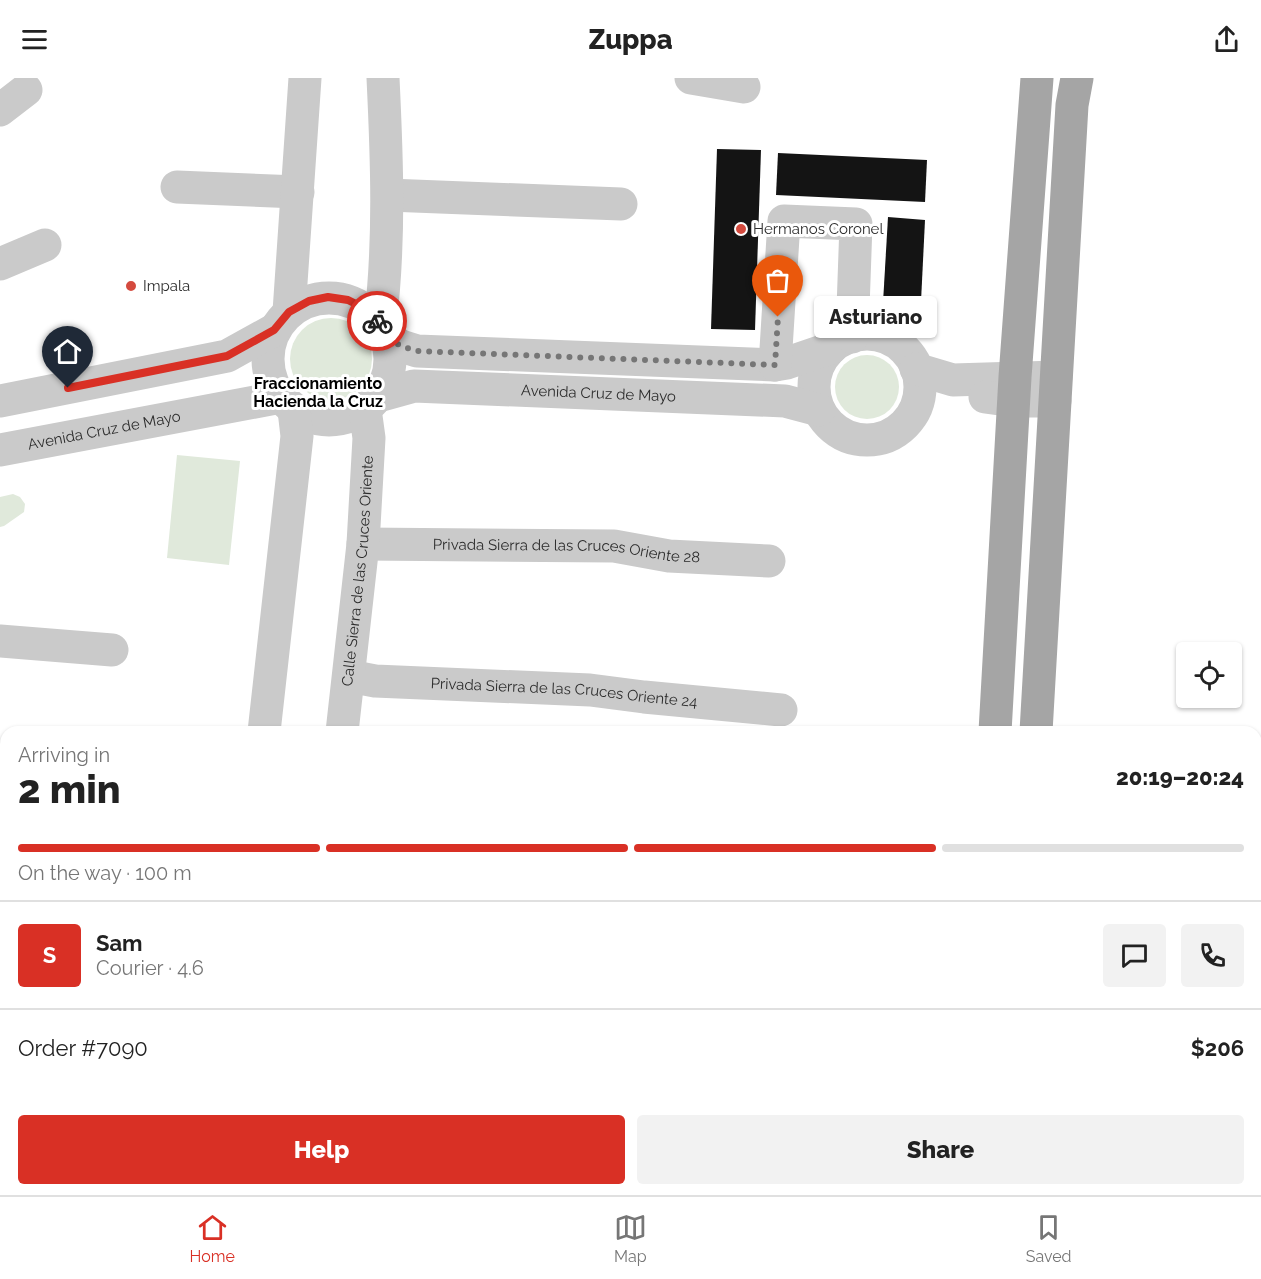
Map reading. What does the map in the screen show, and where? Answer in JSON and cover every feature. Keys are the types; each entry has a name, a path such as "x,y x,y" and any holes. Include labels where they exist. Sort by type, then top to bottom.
{"main road":[{"path":"995,726 1014,389 1037,78"},
{"path":"1036,726 1072,105 1077,78"}],"street":[{"path":"265,726 297,436 288,403 270,376 267,353 281,321 298,192 305,78"},
{"path":"288,403 311,417 330,420 348,417 371,403 389,373 390,348 382,330 388,195 383,78"},
{"path":"691,78 744,87"},
{"path":"0,110 26,90"},
{"path":"177,187 298,192"},
{"path":"388,195 621,204"},
{"path":"0,401 227,356 309,301 328,297 348,300 366,309 382,330 401,346 417,351 775,365 787,363 842,342 872,334 899,345 914,362 920,382 918,404 906,423 890,435 870,440 849,437 831,426 819,410 814,393 815,377 821,361 842,342 856,224 784,221 775,365"},
{"path":"0,264 45,245"},
{"path":"916,369 953,380 992,380 1014,389"},
{"name":"Avenida Cruz de Mayo","path":"371,403 414,386 785,401 819,410"},
{"path":"918,404 953,396 990,397 1014,389 1055,389"},
{"name":"Avenida Cruz de Mayo","path":"0,450 288,403"},
{"name":"Calle Sierra de las Cruces Oriente","path":"343,726 363,544 371,403"},
{"name":"Privada Sierra de las Cruces Oriente 28","path":"363,544 614,546 669,556 769,561"},
{"path":"0,640 112,650"},
{"name":"Privada Sierra de las Cruces Oriente 24","path":"348,676 375,681 590,690 781,710"}],"shaded area":[{"path":"331,318 347,321 360,330 369,343 372,359 369,375 360,388 347,397 331,400 315,397 302,388 293,375 290,359 293,343 302,330 315,321"},
{"path":"867,355 885,361 893,369 899,387 893,405 885,413 867,419 849,413 841,405 835,387 841,369 849,361"},
{"path":"177,455 240,461 229,565 167,558"},
{"path":"13,494 20,497 25,504 24,512 0,527 0,497"}],"building":[{"path":"717,149 761,150 755,330 711,329"},
{"path":"778,153 927,160 925,202 776,195"},
{"path":"888,217 925,220 920,322 882,320"}],"way so far":[{"path":"377,321 385,336 401,346 417,351 775,365 778,317"}],"place":[{"name":"Hermanos Coronel","path":"741,229"},
{"name":"Impala","path":"131,286"},
{"name":"Asturiano","path":"778,317"}],"district":[{"name":"Fraccionamiento Hacienda la Cruz","path":"318,392"}],"route":[{"path":"68,388 227,356 274,330 289,312 309,301 328,297 348,300 366,309 377,321"}]}
